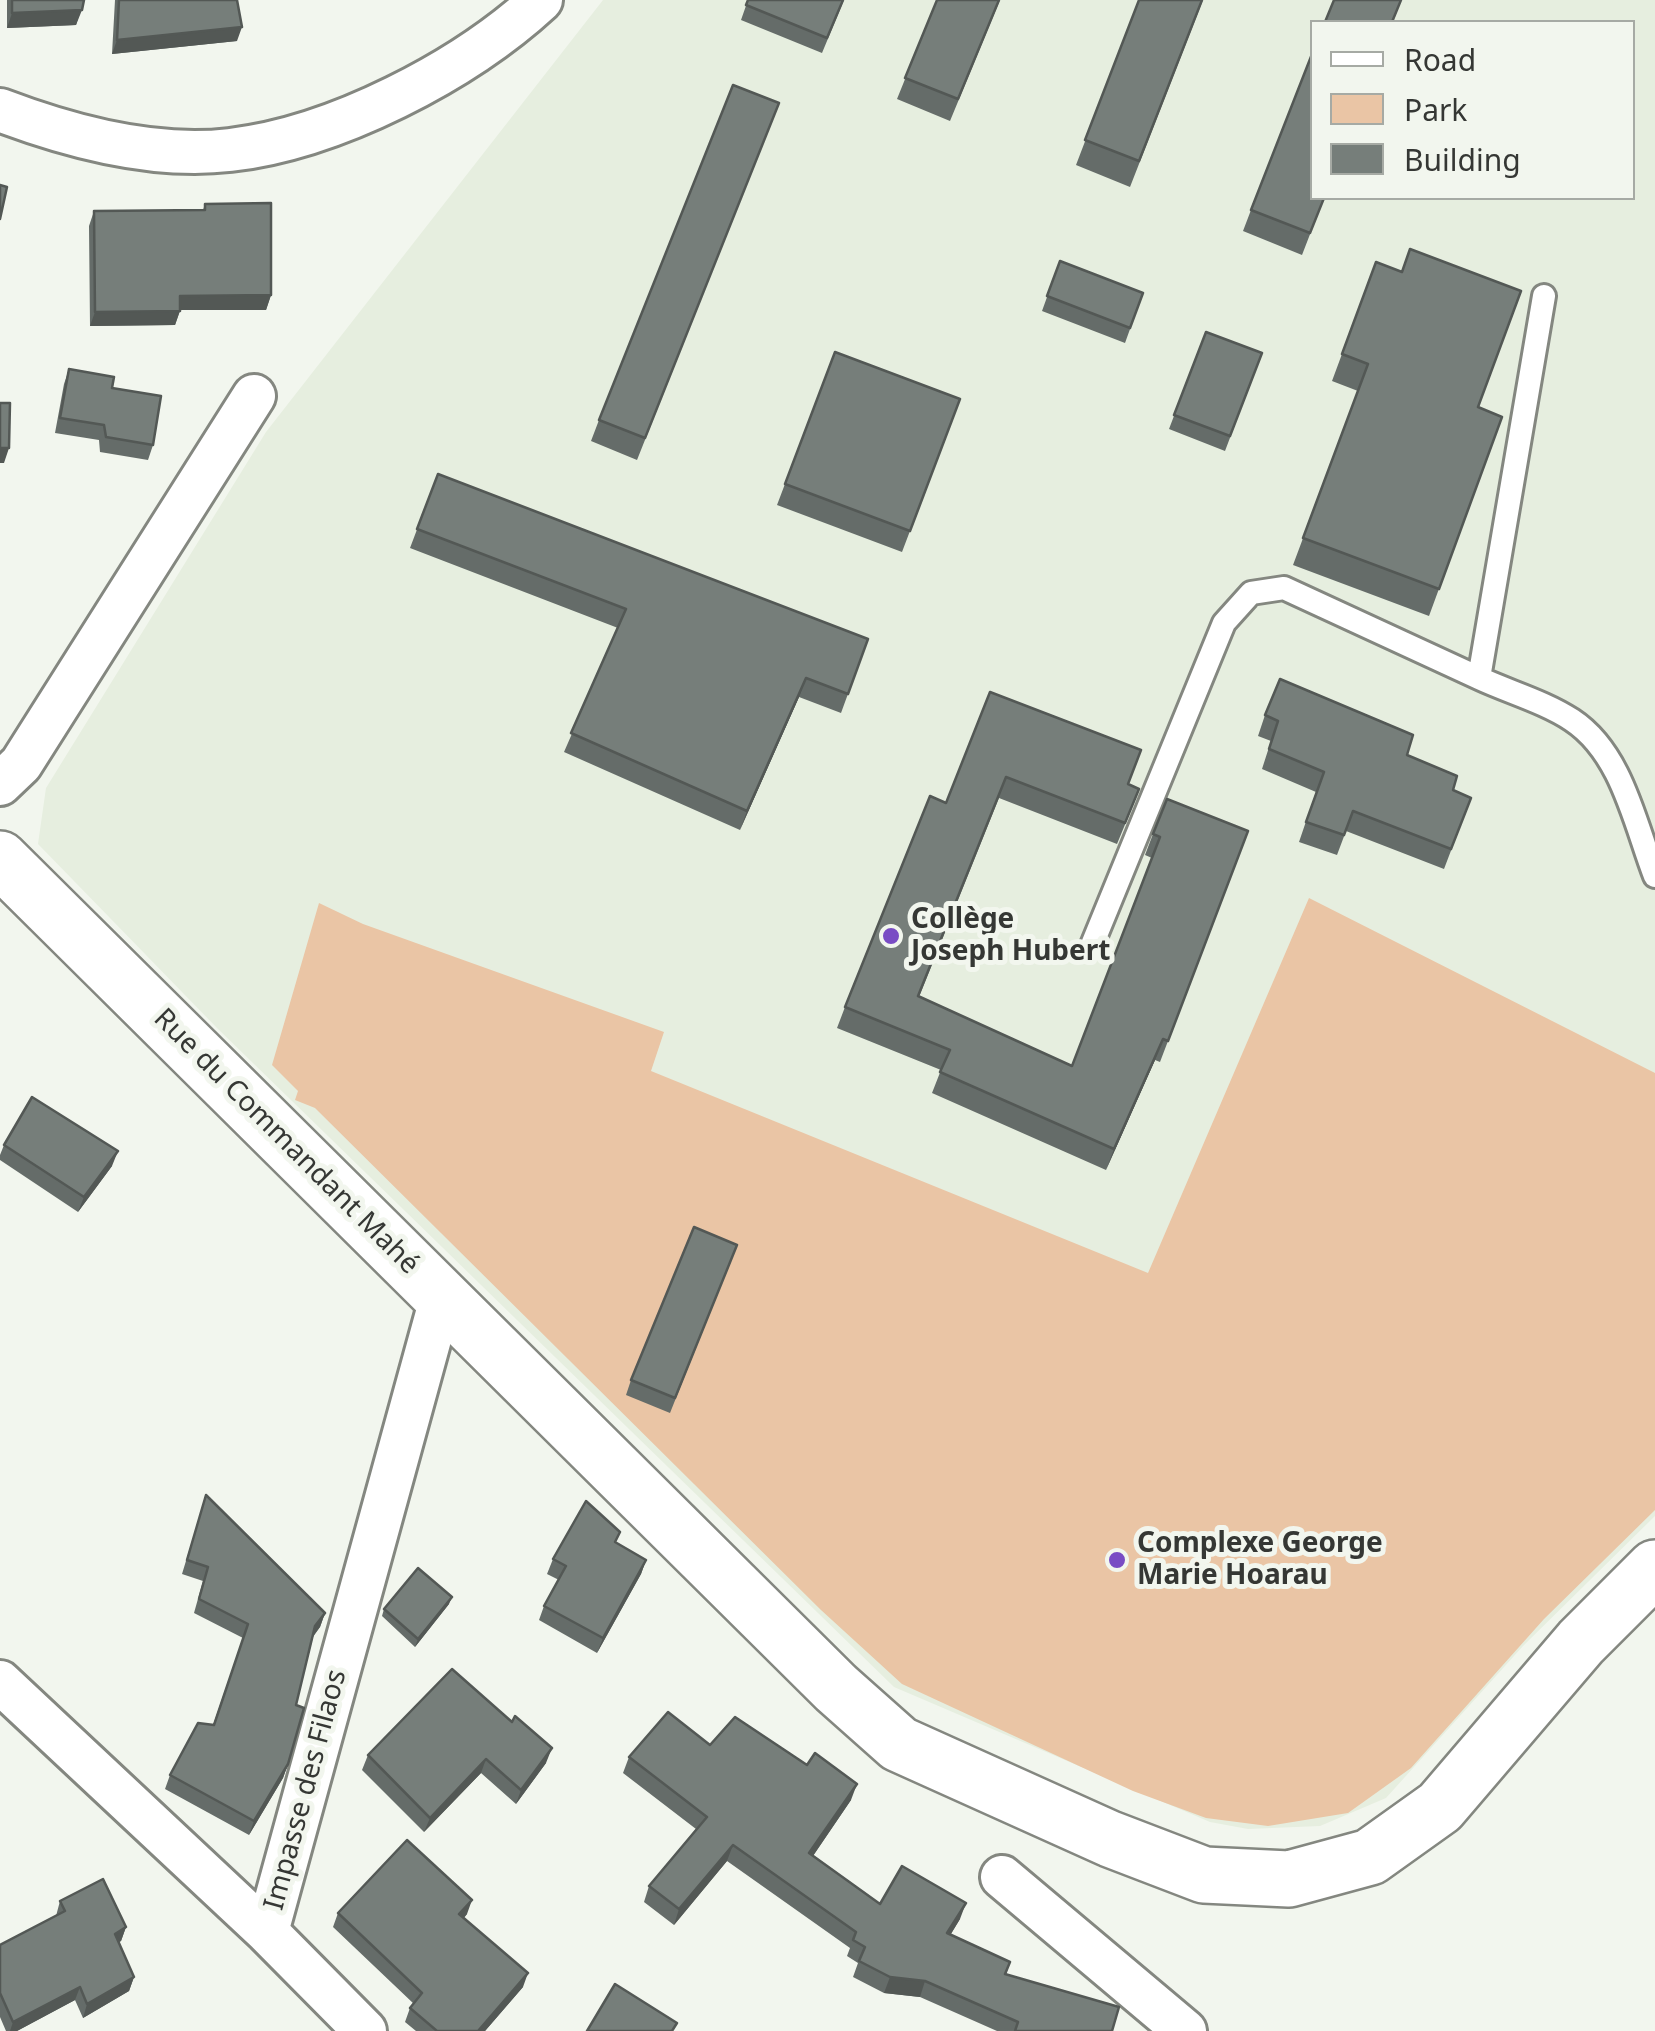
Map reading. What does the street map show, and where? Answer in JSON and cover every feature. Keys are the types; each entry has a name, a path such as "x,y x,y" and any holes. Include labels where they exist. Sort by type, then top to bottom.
{"street":[{"path":"0,110 123,146 227,151 276,143 390,100 464,57 541,0"},
{"path":"0,784 20,764 254,396"},
{"name":"Rue du Commandant Mahé","path":"0,859 822,1674 899,1744 1078,1825 1204,1875 1289,1879 1370,1857 1440,1807 1581,1642 1655,1568"},
{"name":"Impasse des Filaos","path":"0,1682 267,1932 442,1295"},
{"path":"1002,1877 1185,2031"},
{"path":"267,1932 365,2031"}],"lane":[{"path":"1479,678 1544,296"},
{"path":"1092,945 1224,624 1251,593 1284,588 1571,720 1612,763 1655,876"}],"shaded area":[{"name":"Collège Joseph Hubert","path":"603,0 1655,0 1655,1516 1523,1646 1386,1798 1320,1826 1248,1829 1210,1822 894,1687 217,1028 38,844 46,788 266,432"}],"green space":[{"path":"1309,898 1655,1073 1655,1510 1544,1619 1411,1768 1348,1813 1268,1826 1206,1818 1133,1791 902,1684 821,1610 315,1108 295,1100 298,1091 272,1065 319,903 363,924 664,1032 651,1071 1148,1273"}],"building":[{"path":"12,0 84,0 82,10 12,13"},
{"path":"119,0 237,0 242,27 117,40"},
{"path":"748,0 843,0 827,38 746,5"},
{"path":"937,0 999,0 958,99 905,78"},
{"path":"1139,0 1202,0 1139,161 1085,140"},
{"path":"1334,0 1401,0 1393,20 1326,20"},
{"path":"1310,59 1310,200 1323,200 1310,233 1251,210"},
{"path":"733,85 779,103 645,438 599,420"},
{"path":"0,185 7,187 0,219"},
{"path":"271,203 271,295 180,296 180,311 95,312 94,211 205,210 205,204"},
{"path":"1410,249 1521,291 1478,407 1502,417 1439,589 1303,538 1368,364 1342,354 1376,262 1402,272"},
{"path":"1060,261 1143,293 1130,328 1047,296"},
{"path":"1206,332 1262,353 1230,436 1174,415"},
{"path":"835,352 960,399 910,531 785,484"},
{"path":"69,369 114,377 112,388 161,396 153,445 106,437 104,425 60,418"},
{"path":"0,403 10,403 9,448 0,448"},
{"path":"438,474 868,639 848,694 806,678 747,811 571,733 626,609 417,529"},
{"path":"1280,679 1413,735 1407,755 1457,776 1453,790 1471,798 1451,849 1353,811 1344,835 1306,822 1324,772 1269,749 1278,721 1265,715"},
{"path":"990,692 1141,750 1128,784 1139,789 1125,823 1006,777 918,996 1072,1066 1160,837 1153,834 1167,799 1248,831 1168,1041 1163,1039 1114,1149 940,1072 950,1050 845,1007 930,796 946,803"},
{"path":"32,1097 118,1151 84,1197 4,1145"},
{"path":"694,1227 737,1245 675,1398 631,1380"},
{"path":"206,1495 325,1613 315,1626 296,1705 304,1708 288,1764 254,1821 170,1775 198,1723 214,1725 248,1624 199,1599 208,1567 187,1560"},
{"path":"586,1501 620,1532 615,1542 646,1560 603,1638 544,1606 566,1566 553,1559"},
{"path":"418,1568 452,1597 418,1639 384,1609"},
{"path":"452,1669 512,1722 515,1716 552,1748 521,1790 486,1759 430,1818 368,1755"},
{"path":"668,1712 710,1745 735,1717 807,1765 815,1753 857,1784 809,1853 880,1904 902,1866 966,1903 947,1933 1010,1962 1005,1974 1119,2007 1112,2031 1015,2031 1018,2022 925,1981 890,1977 859,1961 865,1947 853,1940 856,1932 733,1845 679,1909 649,1886 707,1817 629,1757"},
{"path":"407,1840 472,1900 459,1914 528,1973 478,2031 437,2031 410,2008 422,1993 338,1913"},
{"path":"103,1879 126,1927 115,1934 134,1977 87,2004 80,1987 13,2022 0,1993 0,1945 65,1911 60,1901"},
{"path":"615,1984 677,2023 672,2031 587,2031"}],"place":[{"name":"Collège Joseph Hubert","path":"891,936"},
{"name":"Complexe George Marie Hoarau","path":"1117,1560"}]}
